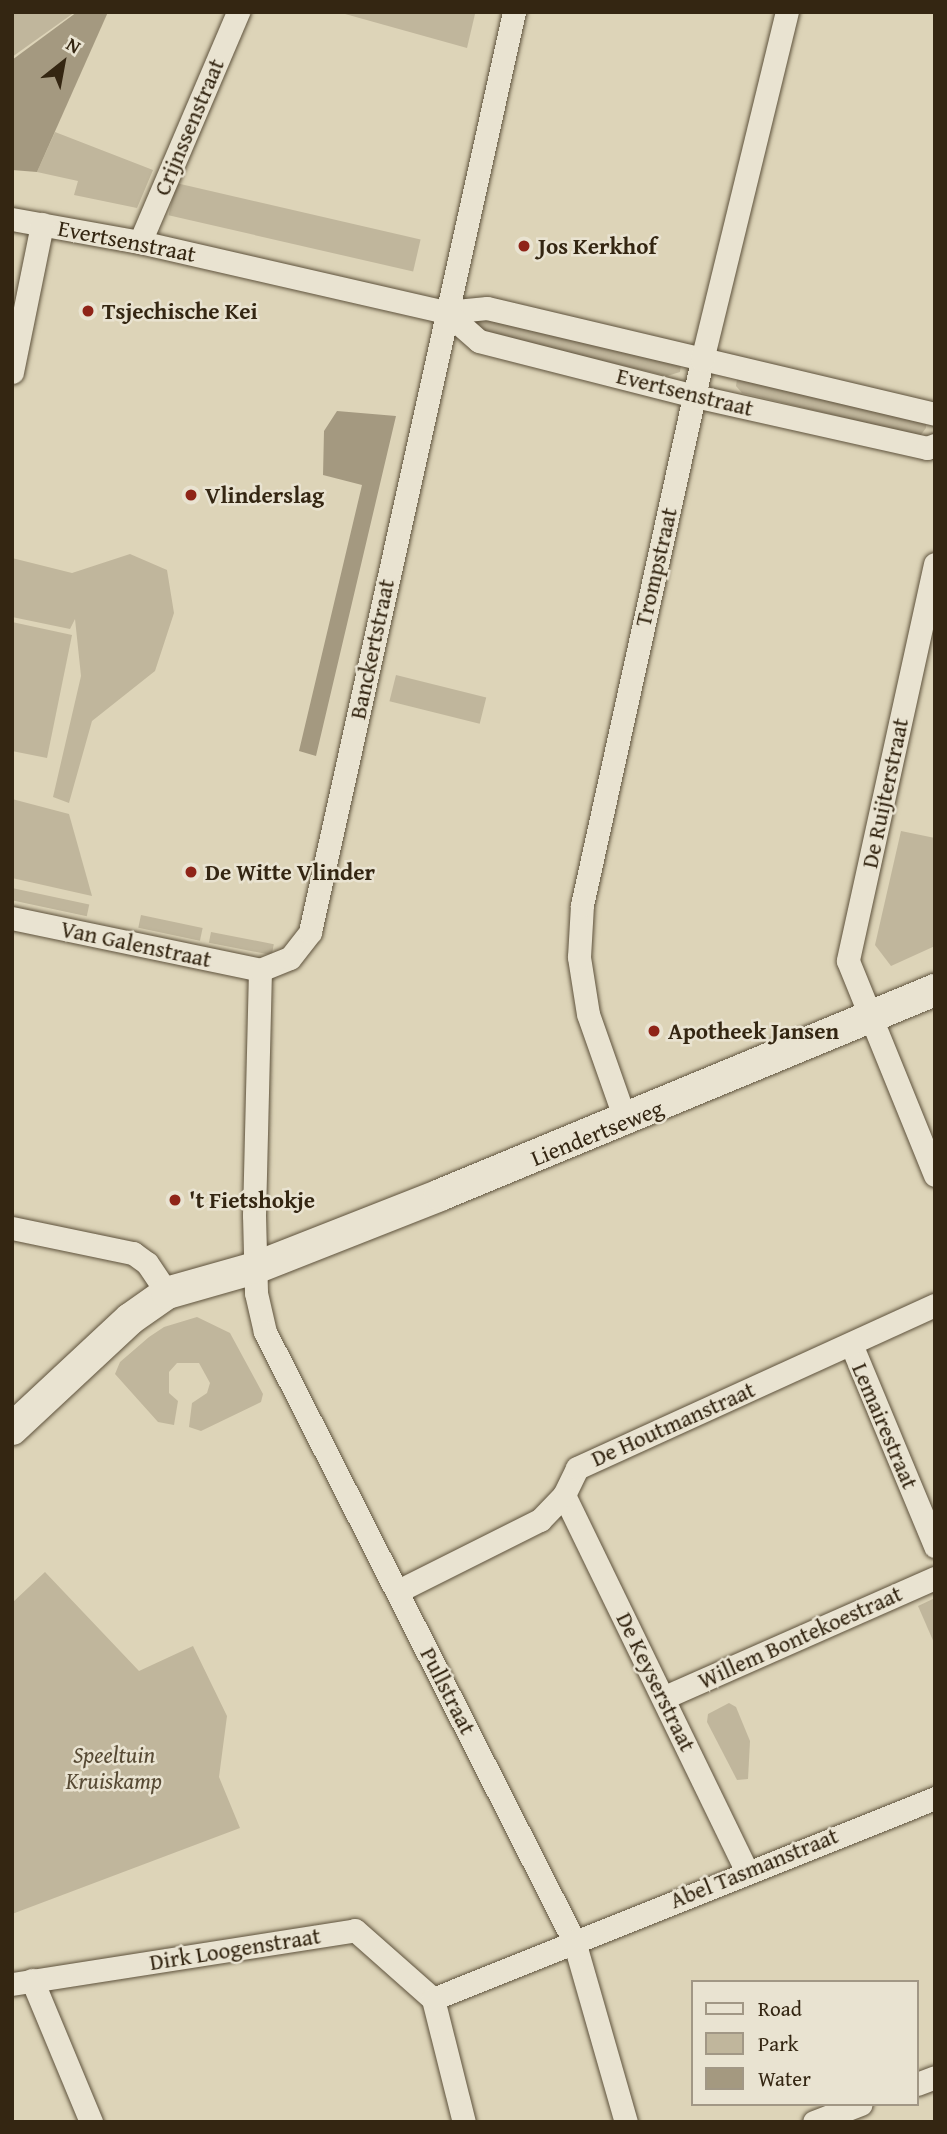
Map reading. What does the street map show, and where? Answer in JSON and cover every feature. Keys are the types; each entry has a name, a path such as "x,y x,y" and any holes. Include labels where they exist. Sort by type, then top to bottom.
{"street":[{"name":"Crijnssenstraat","path":"140,242 238,12"},
{"name":"Banckertstraat","path":"260,970 290,958 310,932 514,12"},
{"name":"Trompstraat","path":"626,1122 588,1014 579,957 582,905 702,360 787,12"},
{"name":"Evertsenstraat","path":"12,219 140,242 446,312 487,307 935,414"},
{"path":"12,372 42,224"},
{"name":"Evertsenstraat","path":"446,312 479,341 695,396 928,448 935,445"},
{"name":"De Ruijterstraat","path":"935,564 848,961 935,1175"},
{"name":"Van Galenstraat","path":"12,918 260,970"},
{"path":"256,1268 260,970"},
{"name":"Liendertseweg","path":"12,1429 130,1319 167,1293 256,1268 626,1122 935,990"},
{"path":"12,1228 133,1253 146,1263 167,1293"},
{"name":"Pullstraat","path":"256,1268 265,1332 574,1941 626,2122"},
{"name":"De Houtmanstraat","path":"398,1591 540,1520 564,1495 577,1468 935,1305"},
{"name":"Lemairestraat","path":"851,1344 935,1546"},
{"name":"De Keyserstraat","path":"564,1495 746,1870"},
{"name":"Willem Bontekoestraat","path":"664,1697 935,1578"},
{"name":"Abel Tasmanstraat","path":"574,1941 746,1870 935,1798"},
{"name":"Dirk Loogenstraat","path":"22,1982 355,1930 433,1999"},
{"path":"464,2122 433,1999 574,1941"},
{"path":"22,1982 91,2122"},
{"path":"814,2122 856,2106"}],"green space":[{"path":"12,12 75,12 12,57"},
{"path":"338,12 470,12 475,14 467,48"},
{"path":"55,132 153,170 137,208 74,195 78,181 37,172"},
{"path":"176,183 421,239 413,272 169,215"},
{"path":"476,316 681,364 680,372 667,376 476,331 471,323"},
{"path":"737,379 926,423 926,428 920,436 742,393 736,386"},
{"path":"130,554 167,570 174,613 155,671 92,721 69,803 53,797 81,676 75,619 70,629 12,617 12,558 72,573"},
{"path":"12,622 72,635 47,758 12,751"},
{"path":"396,675 486,697 480,724 389,701"},
{"path":"12,799 69,814 92,896 12,878"},
{"path":"901,831 935,838 935,946 891,966 875,945"},
{"path":"12,888 89,904 87,916 12,900"},
{"path":"141,915 203,928 200,941 138,928"},
{"path":"211,932 274,944 272,955 209,943"},
{"path":"197,1317 230,1333 263,1394 261,1402 201,1431 189,1427 192,1403 207,1393 210,1383 199,1363 177,1363 169,1372 169,1393 178,1401 174,1425 158,1422 115,1374 120,1362 149,1337 164,1327"},
{"name":"Speeltuin Kruiskamp","path":"45,1572 139,1671 193,1646 227,1716 219,1777 240,1828 12,1914 12,1603"},
{"path":"935,1598 935,1645 918,1606"},
{"path":"729,1703 736,1707 750,1741 748,1779 737,1780 707,1722 708,1714"}],"water":[{"path":"77,12 108,12 37,172 12,170 12,60"},
{"path":"337,411 396,416 316,756 299,751 362,485 323,475 324,431"}],"place":[{"name":"Jos Kerkhof","path":"524,246"},
{"name":"Tsjechische Kei","path":"88,311"},
{"name":"Vlinderslag","path":"191,495"},
{"name":"De Witte Vlinder","path":"191,872"},
{"name":"Apotheek Jansen","path":"654,1031"},
{"name":"'t Fietshokje","path":"175,1200"}]}
